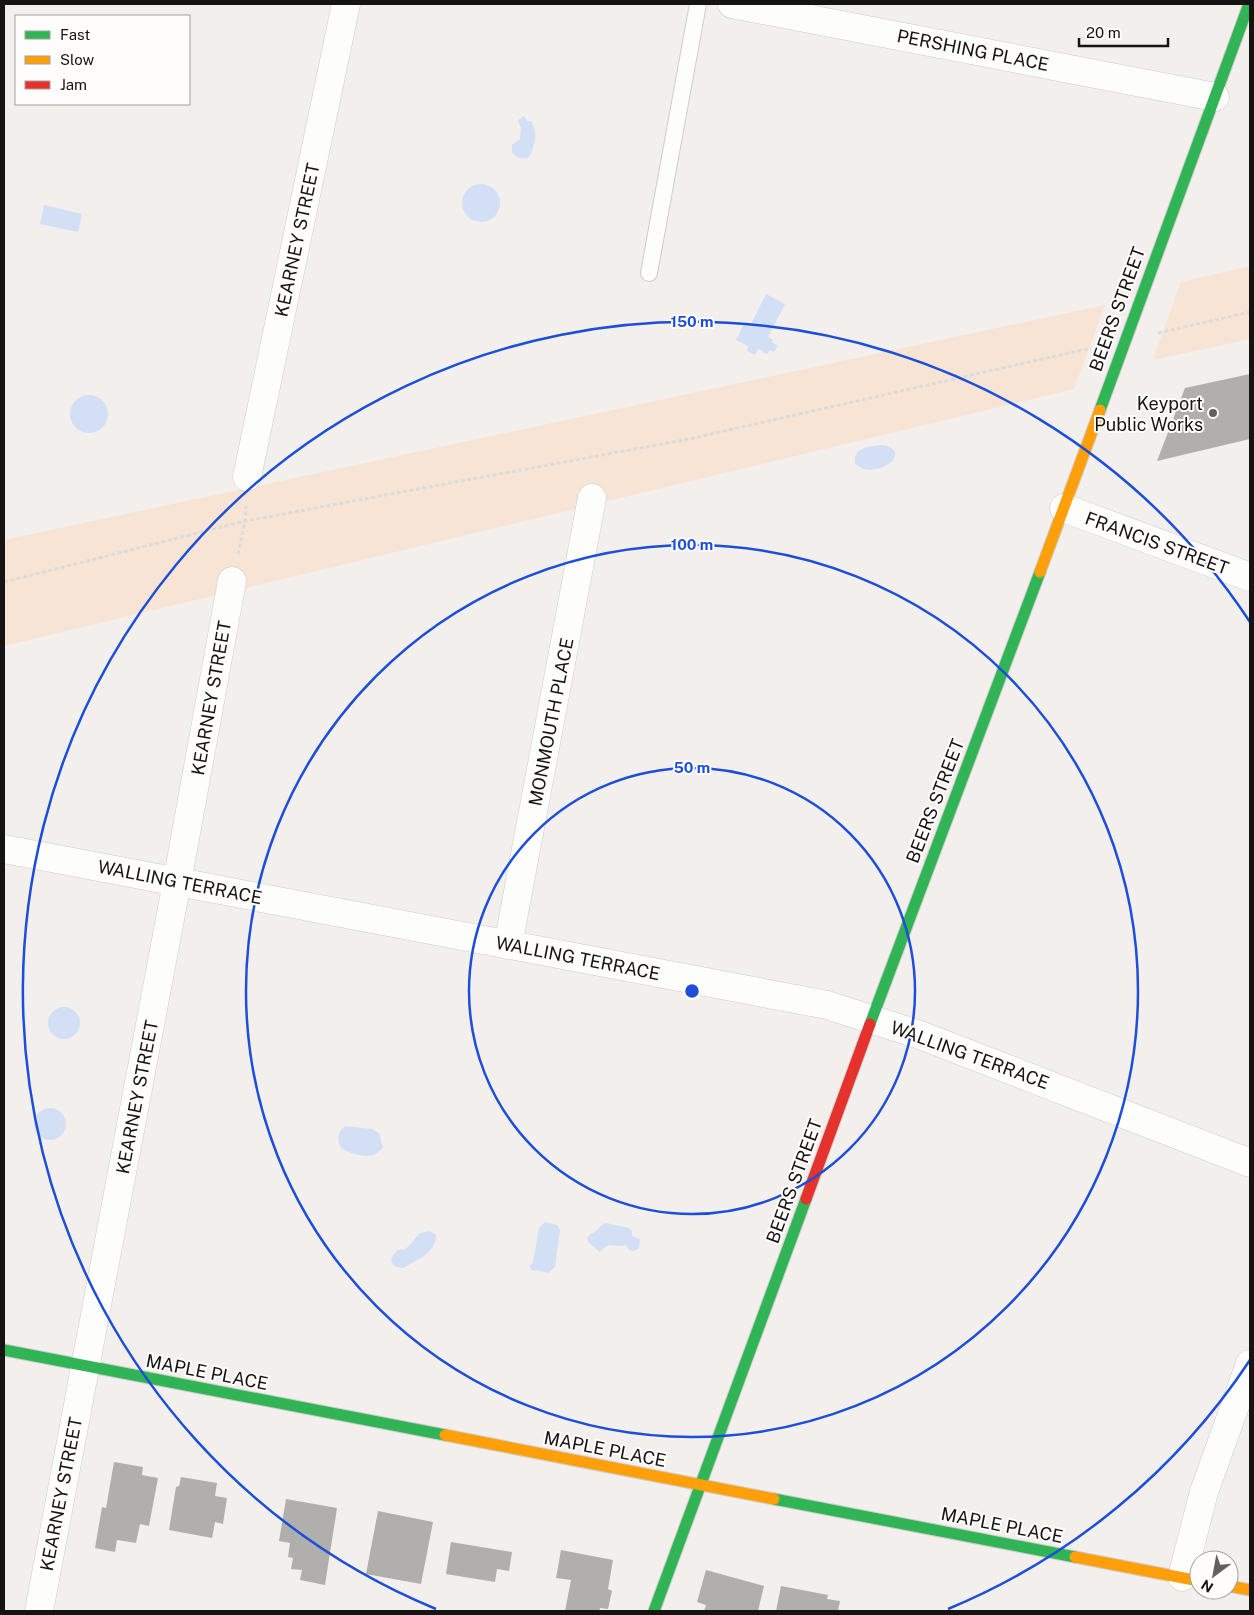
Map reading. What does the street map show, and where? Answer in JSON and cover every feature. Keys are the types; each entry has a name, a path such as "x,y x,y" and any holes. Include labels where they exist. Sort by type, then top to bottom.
{"street":[{"name":"KEARNEY STREET","path":"247,477 346,4"},
{"name":"PERSHING PLACE","path":"732,4 1215,96"},
{"name":"BEERS STREET","path":"654,1611 872,1019 1064,508 1124,340 1249,4"},
{"name":"MONMOUTH PLACE","path":"508,945 592,498"},
{"name":"FRANCIS STREET","path":"1064,508 1250,577"},
{"name":"KEARNEY STREET","path":"39,1611 178,882 232,581"},
{"name":"WALLING TERRACE","path":"4,849 827,1005 929,1038 1250,1163"},
{"name":"MAPLE PLACE","path":"4,1350 1189,1579"},
{"path":"1195,1550 1204,1492 1250,1364"}],"lane":[{"path":"649,273 698,4"}],"path":[{"path":"4,582 245,521 690,439 1250,312"},
{"path":"232,581 245,521 247,477"}],"shaded area":[{"path":"1250,266 1250,339 1153,360 1181,282"},
{"path":"1105,305 1074,389 4,646 4,540"}],"water":[{"path":"524,116 527,121 531,121 535,135 534,145 528,158 517,157 512,152 512,145 520,139 521,128 518,120"},
{"path":"481,184 494,190 500,203 494,216 481,222 468,216 462,203 468,190"},
{"path":"44,205 82,214 78,232 40,224"},
{"path":"766,294 785,304 768,337 773,340 772,343 778,345 774,352 770,350 767,354 758,349 755,355 747,351 748,346 736,340 744,324 750,326"},
{"path":"89,395 102,401 108,414 102,427 89,433 76,427 70,414 76,401"},
{"path":"881,445 891,448 895,452 894,458 890,463 874,470 864,469 855,464 856,454 859,451 867,447"},
{"path":"64,1007 76,1011 80,1023 76,1035 64,1039 52,1035 48,1023 52,1011"},
{"path":"50,1108 56,1109 61,1113 65,1118 65,1130 61,1135 56,1139 50,1140 44,1139 39,1135 35,1130 34,1124 35,1118 39,1113 44,1109"},
{"path":"345,1126 372,1129 379,1133 383,1147 379,1152 369,1156 358,1155 342,1149 338,1137 340,1131"},
{"path":"545,1222 557,1225 560,1230 555,1267 548,1273 537,1270 532,1271 529,1266 533,1263 539,1228"},
{"path":"606,1223 629,1228 632,1231 632,1236 640,1239 639,1248 634,1251 629,1250 626,1245 610,1245 600,1252 587,1239 590,1234"},
{"path":"430,1231 436,1235 435,1241 433,1247 425,1255 403,1268 394,1265 391,1261 393,1255 398,1250 406,1249 420,1233"}],"building":[{"name":"Keyport Public Works","path":"1250,374 1250,439 1157,461 1185,388"},
{"path":"114,1462 143,1467 142,1475 158,1478 149,1526 140,1524 136,1543 117,1540 115,1552 95,1548 102,1507 106,1508"},
{"path":"181,1477 217,1483 215,1496 227,1498 223,1524 215,1522 212,1538 169,1530 176,1487 179,1486"},
{"path":"286,1499 337,1508 325,1585 300,1580 302,1570 291,1569 293,1558 288,1557 290,1543 279,1541"},
{"path":"378,1511 433,1522 421,1584 366,1574"},
{"path":"451,1542 512,1552 509,1571 497,1569 495,1582 446,1574"},
{"path":"561,1550 613,1560 608,1589 612,1591 608,1609 600,1608 599,1611 565,1611 571,1580 556,1578"},
{"path":"706,1570 764,1586 758,1611 704,1611 706,1605 697,1602"},
{"path":"781,1586 828,1595 827,1599 840,1601 838,1611 776,1611"}],"traffic: fast":[{"path":"1100,410 1249,4"},
{"path":"870,1024 1040,572"},
{"path":"654,1611 806,1199"},
{"path":"4,1350 445,1435"},
{"path":"774,1499 1075,1557"}],"traffic: slow":[{"path":"1040,572 1100,410"},
{"path":"445,1435 774,1499"},
{"path":"1075,1557 1189,1579"},
{"path":"1239,1588 1250,1590"}],"traffic: jam":[{"path":"806,1199 870,1024"}],"place":[{"name":"Keyport Public Works","path":"1213,413"}]}
